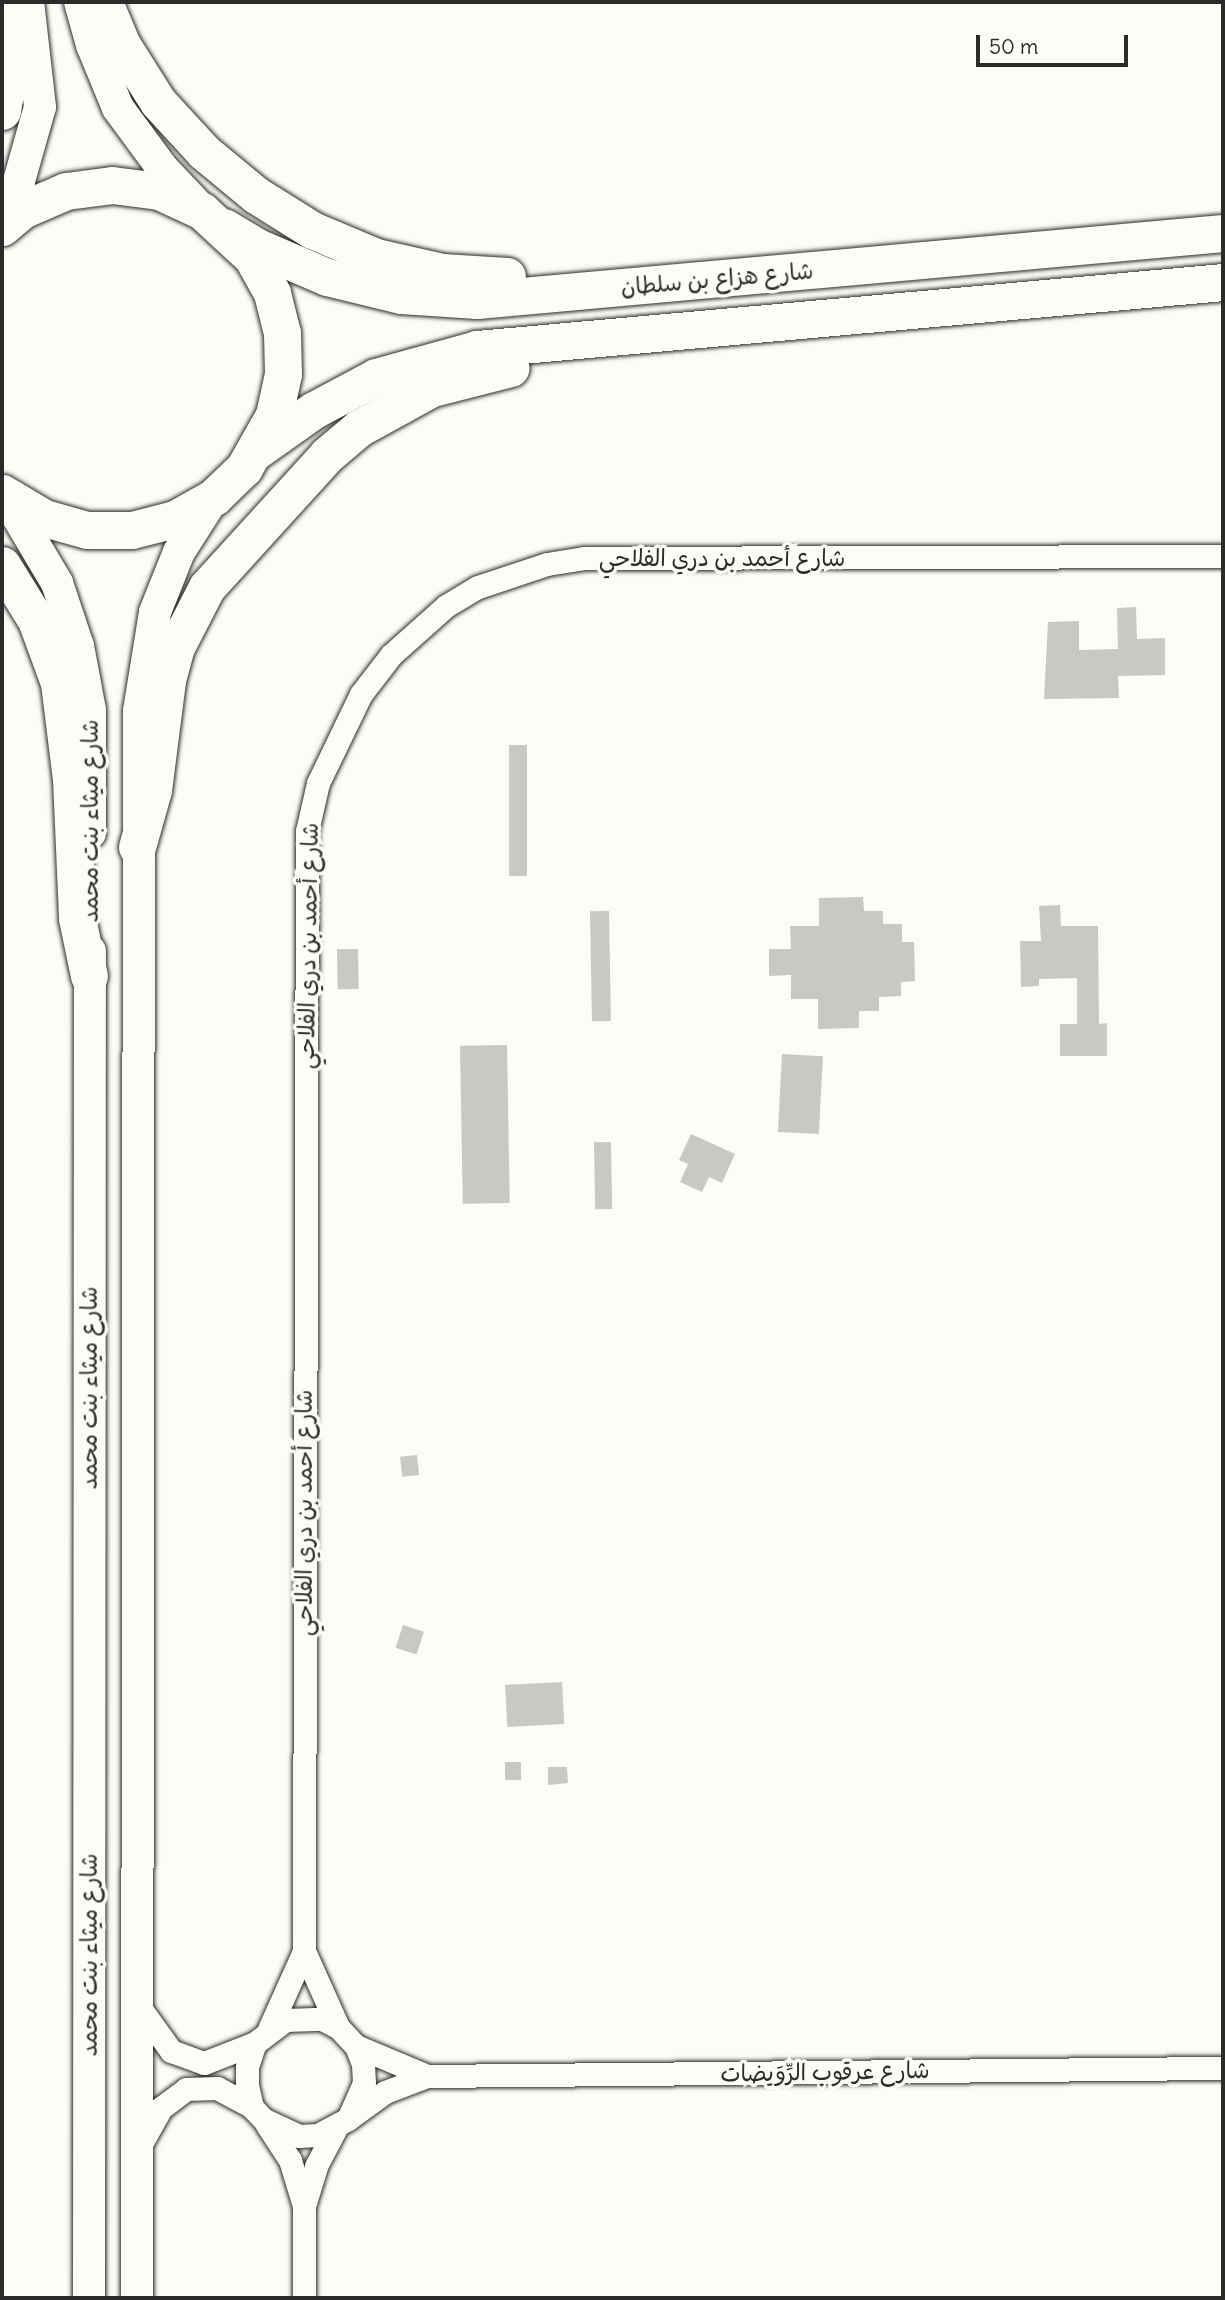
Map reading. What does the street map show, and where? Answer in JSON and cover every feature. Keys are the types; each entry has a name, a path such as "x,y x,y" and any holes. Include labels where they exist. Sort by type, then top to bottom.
{"main road":[{"path":"2,111 11,57 7,2"},
{"path":"2,211 19,181 40,107 28,2"},
{"path":"4,494 44,518 87,530 121,530 175,519 214,497 256,452 274,415 283,374 282,333 272,293 252,257 163,169 118,108 92,45 80,2"},
{"path":"104,2 139,74 204,152 256,195 344,246 409,265 476,275 510,276 666,261 762,275"},
{"name":"شارع هزاع بن سلطان","path":"2,226 22,210 65,191 112,185 159,191 214,219 268,252 327,277 438,299 477,300 1223,233"},
{"name":"شارع هزاع بن سلطان","path":"256,452 344,392 409,365 477,349 1223,282"},
{"path":"137,847 153,790 167,680 176,647 207,587 228,560 327,455 394,406 432,388 537,363 608,336"},
{"name":"شارع ميثاء بنت محمد","path":"4,494 57,583 85,680 90,710 89,2298"},
{"name":"شارع ميثاء بنت محمد","path":"137,2298 138,711 146,644 166,581 214,497"},
{"path":"2,565 36,620 59,682 69,755 77,918 89,976"}],"street":[{"name":"شارع أحمد بن دري الفلاحي","path":"338,2027 304,1951 307,831 318,783 361,694 391,655 446,606 489,583 547,564 584,558 1223,556"},
{"name":"شارع أحمد بن دري الفلاحي","path":"262,2036 304,1951"},
{"path":"138,2006 159,2038 187,2059 204,2063 303,2017 338,2027 356,2046 364,2083 316,2165 304,2207 304,2298"},
{"path":"262,2036 247,2067 258,2113 290,2161 304,2207"},
{"name":"شارع عرقوب الرِّوَيضات","path":"356,2046 427,2076"},
{"name":"شارع عرقوب الرِّوَيضات","path":"342,2123 385,2092 427,2076 1223,2068"},
{"path":"138,2149 161,2108 186,2089 217,2088 299,2136 342,2123"}],"building":[{"path":"1136,607 1137,639 1165,638 1165,675 1118,676 1119,698 1044,699 1048,622 1079,621 1079,650 1118,649 1117,608"},
{"path":"509,745 527,745 527,876 509,876"},
{"path":"863,897 864,911 883,911 883,924 902,924 902,942 914,942 915,981 901,982 901,996 879,997 879,1011 859,1011 859,1028 818,1029 818,999 791,999 791,975 769,976 769,949 791,949 790,926 819,926 819,898"},
{"path":"1060,905 1061,926 1098,926 1099,1024 1107,1023 1107,1056 1060,1056 1060,1024 1077,1024 1077,978 1039,979 1039,986 1021,987 1020,941 1041,941 1039,906"},
{"path":"590,911 609,911 611,1021 592,1021"},
{"path":"337,949 358,949 359,989 338,989"},
{"path":"507,1045 510,1203 463,1204 460,1046"},
{"path":"782,1054 823,1056 819,1134 778,1132"},
{"path":"691,1134 735,1154 722,1183 709,1177 702,1192 680,1182 688,1164 679,1160"},
{"path":"594,1142 611,1142 612,1209 595,1209"},
{"path":"417,1455 419,1475 402,1477 400,1457"},
{"path":"403,1625 424,1632 417,1655 396,1648"},
{"path":"562,1682 564,1724 507,1727 505,1685"},
{"path":"505,1762 521,1762 521,1780 505,1780"},
{"path":"548,1767 567,1767 568,1783 548,1785"}]}
